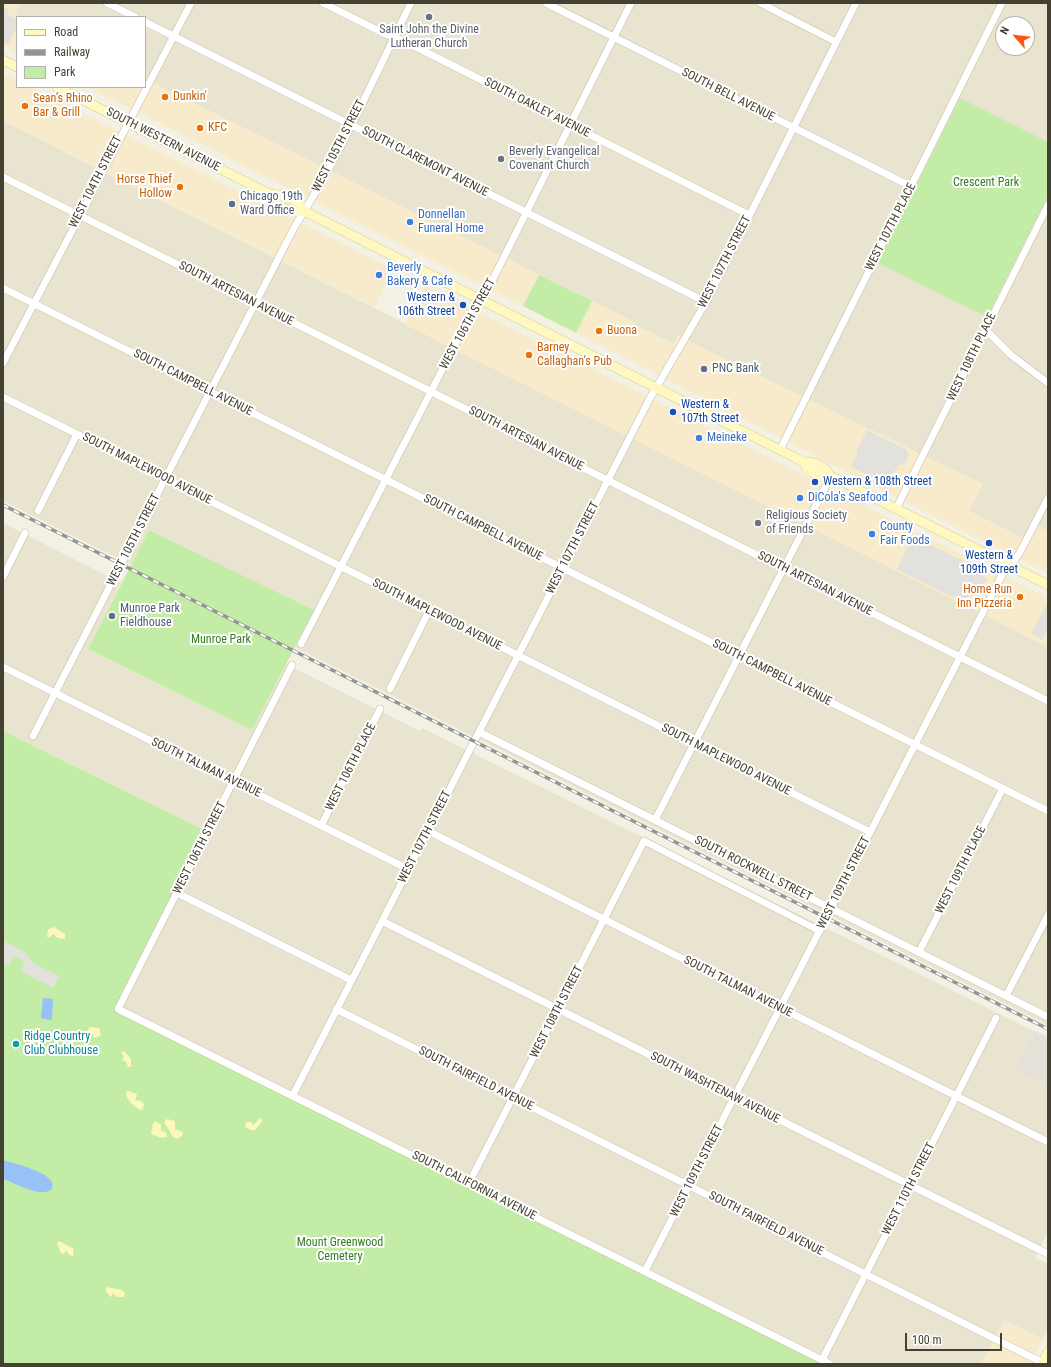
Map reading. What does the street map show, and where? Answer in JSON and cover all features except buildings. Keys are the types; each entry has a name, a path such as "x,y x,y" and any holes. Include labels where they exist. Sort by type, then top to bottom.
{"main road":[{"path":"3,60 16,66"},
{"name":"SOUTH WESTERN AVENUE","path":"59,88 270,194 282,195 299,203 304,211 805,463 810,462 825,468 831,476 1048,585"},
{"path":"1043,1364 1048,1352"}],"street":[{"path":"107,3 133,16"},
{"name":"WEST 104TH STREET","path":"3,363 191,3"},
{"name":"SOUTH OAKLEY AVENUE","path":"323,3 749,215"},
{"name":"WEST 105TH STREET","path":"33,736 255,303 350,125 411,3"},
{"name":"SOUTH BELL AVENUE","path":"546,3 912,187"},
{"name":"WEST 106TH STREET","path":"301,644 472,312 481,300 631,3"},
{"path":"760,3 836,42"},
{"name":"WEST 107TH STREET","path":"293,1095 608,480 656,388 706,302 856,3"},
{"name":"WEST 107TH PLACE","path":"780,450 912,187 1002,3"},
{"name":"SOUTH CLAREMONT AVENUE","path":"146,23 706,302"},
{"name":"SOUTH ARTESIAN AVENUE","path":"3,177 1048,701"},
{"name":"WEST 108TH PLACE","path":"896,508 1048,204"},
{"name":"SOUTH CAMPBELL AVENUE","path":"3,288 1048,811"},
{"path":"986,330 1011,355 1048,383"},
{"name":"SOUTH MAPLEWOOD AVENUE","path":"3,397 870,832"},
{"path":"38,511 77,434"},
{"path":"654,820 831,476"},
{"name":"WEST 109TH STREET","path":"645,1271 1001,577 1020,554 1048,498"},
{"path":"3,577 25,533"},
{"path":"390,689 429,611"},
{"name":"WEST 106TH STREET","path":"118,1009 292,665"},
{"name":"SOUTH TALMAN AVENUE","path":"3,667 408,869"},
{"name":"WEST 106TH PLACE","path":"321,826 380,709"},
{"name":"SOUTH ROCKWELL STREET","path":"479,732 1048,1017"},
{"name":"WEST 109TH PLACE","path":"918,952 1003,788"},
{"name":"SOUTH TALMAN AVENUE","path":"428,831 1048,1142"},
{"name":"SOUTH ROCKWELL STREET","path":"644,841 820,931"},
{"name":"WEST 108TH STREET","path":"469,1184 644,841"},
{"path":"177,893 351,980"},
{"path":"1006,996 1048,915"},
{"name":"SOUTH WASHTENAW AVENUE","path":"382,921 1048,1254"},
{"name":"SOUTH CALIFORNIA AVENUE","path":"118,1009 830,1364"},
{"name":"SOUTH FAIRFIELD AVENUE","path":"336,1009 1043,1364"},
{"name":"WEST 110TH STREET","path":"822,1360 996,1018"}],"shaded area":[{"path":"3,3 20,3 15,14 18,16 16,16 16,52 3,45"},
{"path":"21,3 1048,3 1048,531 1035,525 1027,540 969,511 982,484 678,336 674,344 635,325 636,323 146,79 146,16 18,16 15,14"},
{"path":"3,7 9,10 7,14 16,19 16,29 8,44 3,42"},
{"path":"3,73 16,80 16,88 33,88 393,269 374,307 3,121"},
{"path":"146,79 539,275 523,306 89,88 146,88"},
{"path":"3,121 1048,647 1048,1025 295,647 314,610 149,530 131,565 3,501"},
{"path":"425,285 1048,598 1048,647 404,324"},
{"path":"592,301 673,344 678,336 983,484 969,511 1027,540 1035,525 1048,531 1048,573 901,500 576,333"},
{"path":"867,430 906,449 909,455 905,464 897,466 898,469 894,471 890,478 893,485 891,486 851,467 858,453 856,452"},
{"path":"3,523 121,583 88,649 252,730 286,664 420,731 422,728 1034,1031 1015,1069 1048,1086 1048,1232 1035,1258 1048,1264 1048,1329 1043,1339 1004,1320 981,1364 824,1364 115,1010 206,831 3,731"},
{"path":"913,536 983,571 981,576 987,579 982,589 974,585 965,603 897,569"},
{"path":"1048,602 1048,629 1042,640 1031,634"},
{"path":"3,940 26,953 33,963 59,976 53,988 20,971 25,962 14,956 9,966 3,963"},
{"path":"1034,1031 1048,1037 1048,1086 1015,1069"},
{"path":"1004,1320 1043,1339 1030,1364 981,1364"}],"green space":[{"name":"Crescent Park","path":"960,98 1048,142 1048,196 987,317 878,263"},
{"path":"539,275 592,301 576,333 523,306"},
{"name":"Munroe Park","path":"149,530 314,610 252,730 88,649"},
{"name":"Mount Greenwood Cemetery","path":"3,731 206,831 115,1009 824,1364 3,1364"}],"sand":[{"path":"54,927 65,934 65,939 58,938 53,934 50,937 47,937 48,929"},
{"path":"90,1027 99,1028 101,1035 95,1038 93,1037 93,1034 88,1033 87,1031"},
{"path":"124,1051 131,1059 131,1067 128,1067 126,1062 122,1060 124,1056 121,1053"},
{"path":"128,1091 137,1094 135,1100 141,1101 144,1104 143,1109 140,1110 130,1102 126,1095 126,1092"},
{"path":"260,1118 263,1120 255,1130 245,1127 246,1122 251,1122 253,1125"},
{"path":"167,1119 175,1121 175,1129 182,1132 183,1135 177,1139 173,1137 164,1122"},
{"path":"156,1121 161,1125 161,1131 166,1132 167,1137 161,1138 151,1134 153,1123"},
{"path":"59,1241 74,1249 73,1256 69,1255 66,1250 64,1254 61,1253 57,1243"},
{"path":"107,1287 122,1290 125,1293 124,1297 117,1297 113,1293 110,1297 105,1290"}],"water":[{"path":"43,998 53,999 52,1019 50,1020 41,1018"},
{"path":"3,1160 45,1175 53,1184 52,1189 47,1192 35,1191 3,1179"}],"railway":[{"path":"3,505 1048,1029"}],"place":[{"name":"Saint John the Divine Lutheran Church","path":"429,17"},
{"name":"Dunkin'","path":"165,97"},
{"name":"Sean’s Rhino Bar & Grill","path":"25,106"},
{"name":"KFC","path":"200,128"},
{"name":"Beverly Evangelical Covenant Church","path":"501,159"},
{"name":"Horse Thief Hollow","path":"180,187"},
{"name":"Chicago 19th Ward Office","path":"232,204"},
{"name":"Donnellan Funeral Home","path":"410,222"},
{"name":"Beverly Bakery & Cafe","path":"379,275"},
{"name":"Western & 106th Street","path":"463,305"},
{"name":"Buona","path":"599,331"},
{"name":"Barney Callaghan’s Pub","path":"529,355"},
{"name":"PNC Bank","path":"704,369"},
{"name":"Western & 107th Street","path":"673,412"},
{"name":"Meineke","path":"699,438"},
{"name":"Western & 108th Street","path":"815,482"},
{"name":"DiCola's Seafood","path":"800,498"},
{"name":"Religious Society of Friends","path":"758,523"},
{"name":"County Fair Foods","path":"872,534"},
{"name":"Western & 109th Street","path":"989,543"},
{"name":"Home Run Inn Pizzeria","path":"1020,597"},
{"name":"Munroe Park Fieldhouse","path":"112,616"},
{"name":"Ridge Country Club Clubhouse","path":"16,1044"}]}
